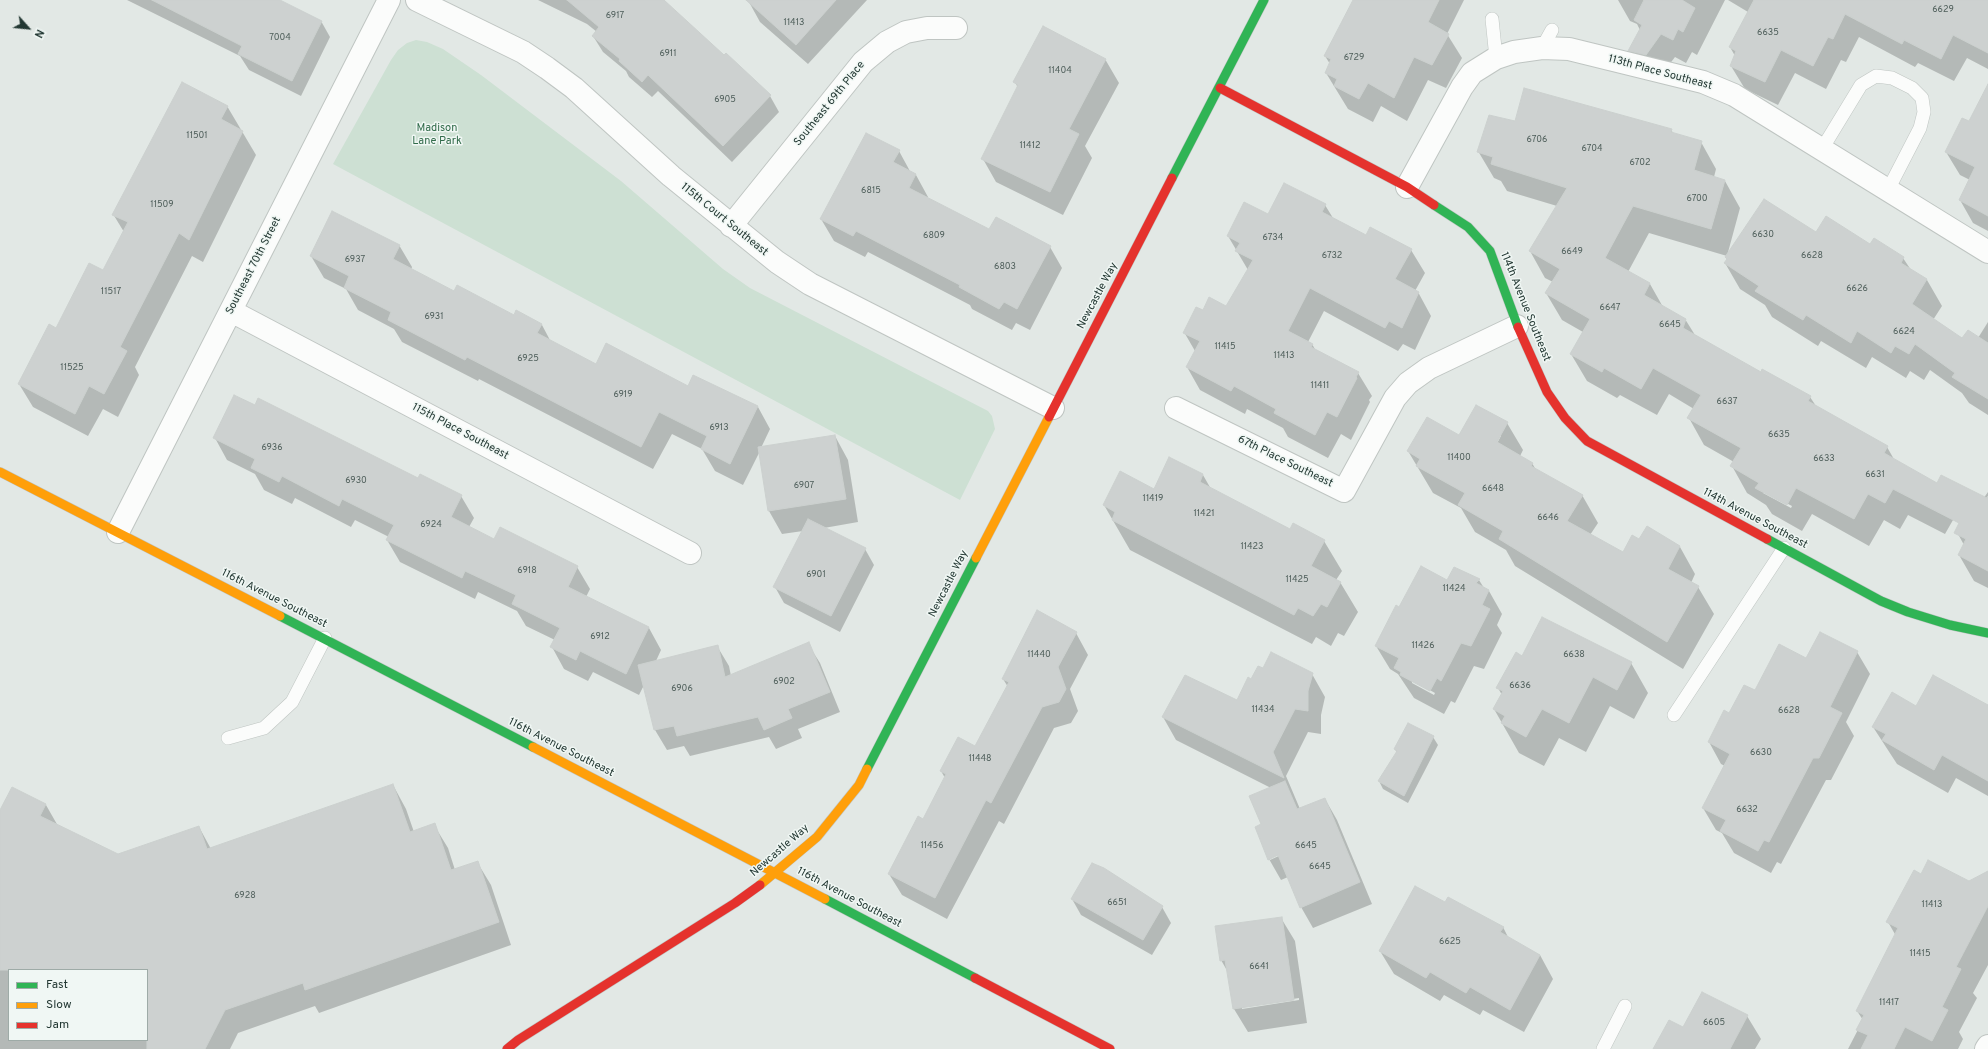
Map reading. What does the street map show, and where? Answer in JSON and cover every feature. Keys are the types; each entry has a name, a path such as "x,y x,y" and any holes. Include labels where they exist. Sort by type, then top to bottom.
{"street":[{"name":"Southeast 70th Street","path":"118,532 390,0"},
{"name":"115th Court Southeast","path":"417,0 523,52 547,68 574,88 671,176 731,226 777,262 810,284 1053,408"},
{"name":"Newcastle Way","path":"507,1049 518,1040 735,903 776,873 817,836 859,785 1220,88 1264,0"},
{"name":"Southeast 69th Place","path":"731,226 864,62 887,42 906,32 927,28 956,28"},
{"name":"113th Place Southeast","path":"1407,187 1462,87 1472,73 1496,58 1547,39 1569,49 1703,82 1734,95 1988,252"},
{"name":"114th Avenue Southeast","path":"1220,88 1407,187 1468,227 1490,251 1517,326 1547,392 1565,418 1587,441 1881,601 1908,612 1950,625 1988,633"},
{"name":"115th Place Southeast","path":"231,311 690,553"},
{"name":"67th Place Southeast","path":"1176,408 1344,491 1395,398 1408,383 1429,368 1517,326"},
{"name":"116th Avenue Southeast","path":"0,472 325,638 1110,1049"}],"lane":[{"path":"1492,19 1496,58"},
{"path":"1822,149 1861,85 1876,76 1892,78 1912,88 1922,98 1924,112 1920,128 1888,190"},
{"path":"1674,715 1784,548"},
{"path":"228,738 264,728 292,702 325,638"},
{"path":"1603,1049 1625,1006"}],"green space":[{"name":"Madison Lane Park","path":"416,40 427,42 443,49 481,75 621,181 723,269 750,288 988,411 992,416 995,429 960,500 333,164 391,60 398,50 407,43"}],"building":[{"path":"152,0 280,0 322,21 292,81 238,54 242,46"},
{"path":"567,0 664,0 724,55 726,53 771,95 723,146 648,75 642,82 619,61 620,59 592,36 599,27"},
{"path":"746,0 836,0 796,45"},
{"path":"1353,0 1439,0 1428,22 1449,34 1432,65 1414,57 1394,98 1368,83 1359,99 1334,86 1337,79 1325,73 1331,59 1324,56"},
{"path":"1644,0 1682,0 1695,8 1683,32 1678,29 1673,40 1661,34 1646,55 1628,51 1642,25 1634,20"},
{"path":"1754,0 1988,0 1988,53 1953,35 1941,59 1904,40 1902,44 1845,14 1833,39 1828,37 1813,66 1781,50 1765,82 1730,66 1736,51 1729,47"},
{"path":"1043,26 1106,59 1069,129 1079,134 1050,192 981,159 1018,85 1013,82"},
{"path":"182,82 228,106 221,119 243,131 189,240 179,233 120,347 127,351 104,394 89,386 75,414 18,384 49,324 56,328 89,263 103,270 128,222 112,215"},
{"path":"1988,84 1988,216 1959,200 1975,167 1945,152 1962,118 1969,121"},
{"path":"1524,88 1672,129 1671,132 1702,141 1694,170 1725,180 1711,229 1633,206 1605,258 1650,283 1644,295 1686,319 1683,328 1761,372 1762,369 1811,396 1808,401 1888,446 1884,453 1937,483 1941,475 1987,498 1988,496 1988,571 1958,555 1966,539 1954,533 1959,523 1893,489 1885,503 1868,494 1854,519 1796,488 1787,505 1755,488 1759,483 1730,466 1741,448 1687,418 1701,395 1653,368 1641,389 1604,368 1602,372 1570,354 1590,319 1545,293 1560,269 1529,251 1567,188 1491,164 1493,157 1477,152 1489,115 1515,121"},
{"path":"866,133 900,150 893,162 916,174 909,188 989,229 996,217 1051,246 1017,309 1004,302 999,309 959,287 960,285 856,231 853,236 820,219"},
{"path":"1284,183 1326,204 1322,212 1366,235 1370,227 1412,249 1395,279 1419,292 1402,328 1389,321 1385,328 1310,288 1288,331 1313,344 1311,347 1359,372 1337,417 1327,412 1315,435 1274,413 1276,409 1234,386 1231,391 1186,367 1200,341 1183,333 1196,307 1203,310 1209,297 1226,306 1253,260 1235,251 1240,243 1227,236 1244,202 1268,214"},
{"path":"1764,199 1816,232 1826,216 1870,244 1874,238 1904,257 1901,263 1927,279 1912,304 1962,338 1968,330 1988,343 1988,399 1952,377 1955,373 1915,344 1909,354 1895,346 1891,353 1857,331 1851,343 1806,315 1803,320 1755,291 1759,286 1724,263 1727,259 1725,257"},
{"path":"332,211 400,245 393,259 454,291 457,285 514,315 516,310 542,324 537,333 596,364 606,343 688,386 693,375 758,406 730,464 701,449 707,436 659,412 641,447 467,357 465,360 388,320 391,312 344,288 349,276 310,256"},
{"path":"234,395 255,405 258,398 418,478 420,474 462,495 451,517 494,539 500,527 578,566 568,587 649,627 626,674 580,651 576,660 550,647 560,628 512,604 516,595 465,571 462,578 386,540 394,525 342,499 339,506 282,476 279,482 251,468 255,459 213,438"},
{"path":"1476,405 1508,422 1497,442 1533,463 1531,466 1583,495 1567,521 1623,552 1632,535 1639,539 1647,526 1680,546 1668,569 1699,586 1667,642 1499,539 1503,531 1458,505 1465,493 1416,466 1420,459 1407,451 1427,417 1459,435"},
{"path":"835,435 846,499 768,511 758,447"},
{"path":"1169,457 1203,474 1200,482 1290,529 1293,523 1325,540 1311,566 1341,582 1327,607 1321,604 1313,616 1298,608 1294,615 1112,520 1115,512 1103,505 1120,471 1154,489"},
{"path":"808,519 866,548 831,616 773,587"},
{"path":"1421,566 1447,580 1454,567 1480,579 1476,583 1489,590 1482,605 1490,609 1471,646 1461,643 1441,681 1437,678 1430,691 1400,675 1401,672 1394,668 1399,658 1375,646 1396,605 1399,607"},
{"path":"1037,610 1077,632 1058,667 1066,689 1059,702 1042,707 991,803 986,800 935,898 888,874 918,816 923,819 946,774 940,771 958,737 975,746 1009,682 1002,679"},
{"path":"1542,617 1632,662 1617,690 1593,677 1569,723 1542,709 1526,737 1501,723 1505,716 1493,709 1503,691 1496,688 1516,652 1522,656"},
{"path":"1820,632 1858,651 1830,707 1842,713 1819,758 1813,758 1769,842 1764,840 1758,851 1720,831 1726,820 1702,808 1730,754 1708,742 1724,710 1729,713 1744,685 1755,690 1779,644 1806,658"},
{"path":"809,642 830,692 788,709 792,718 764,730 758,717 677,736 674,726 654,730 638,665 718,645 725,677"},
{"path":"1271,652 1313,673 1308,691 1308,711 1295,709 1273,752 1284,778 1162,717 1185,675 1237,700 1248,677 1251,679 1258,666 1263,668"},
{"path":"1933,675 1988,705 1988,781 1942,755 1934,770 1882,740 1886,734 1872,727 1892,692 1916,706"},
{"path":"1408,723 1434,736 1404,796 1378,781 1397,751 1394,749"},
{"path":"1285,781 1297,809 1325,798 1360,882 1300,908 1278,855 1268,860 1255,827 1261,824 1249,796"},
{"path":"393,784 410,832 435,823 451,870 478,861 499,922 305,990 303,983 225,1010 205,1049 147,1049 148,969 0,970 0,810 12,787 46,804 40,816 118,854 199,826 207,849"},
{"path":"1928,860 1969,881 1988,871 1988,906 1956,967 1961,969 1942,1007 1948,1010 1932,1041 1905,1027 1894,1049 1861,1049 1868,1035 1856,1030 1864,1015 1856,1011 1898,928 1886,922 1914,870 1921,874"},
{"path":"1092,863 1104,868 1163,906 1143,940 1071,899"},
{"path":"1415,886 1445,902 1448,897 1504,927 1500,932 1540,955 1510,1010 1470,987 1466,993 1430,972 1426,978 1379,951"},
{"path":"1282,917 1294,1000 1233,1009 1225,960 1220,961 1215,926"},
{"path":"1702,992 1748,1015 1730,1049 1653,1049 1669,1020 1683,1027"}],"traffic: fast":[{"path":"1172,178 1264,0"},
{"path":"1434,205 1468,227 1490,251 1518,327"},
{"path":"1767,539 1881,601 1908,612 1950,625 1988,633"},
{"path":"867,769 976,558"},
{"path":"280,616 533,747"},
{"path":"825,899 975,978"}],"traffic: slow":[{"path":"976,558 1049,417"},
{"path":"0,472 280,616"},
{"path":"533,747 825,899"},
{"path":"760,885 817,837 859,785 867,769"}],"traffic: jam":[{"path":"1220,88 1407,187 1434,205"},
{"path":"1049,417 1172,178"},
{"path":"1518,327 1547,392 1565,418 1587,441 1767,539"},
{"path":"507,1049 518,1040 735,903 760,885"},
{"path":"975,978 1110,1049"}]}
